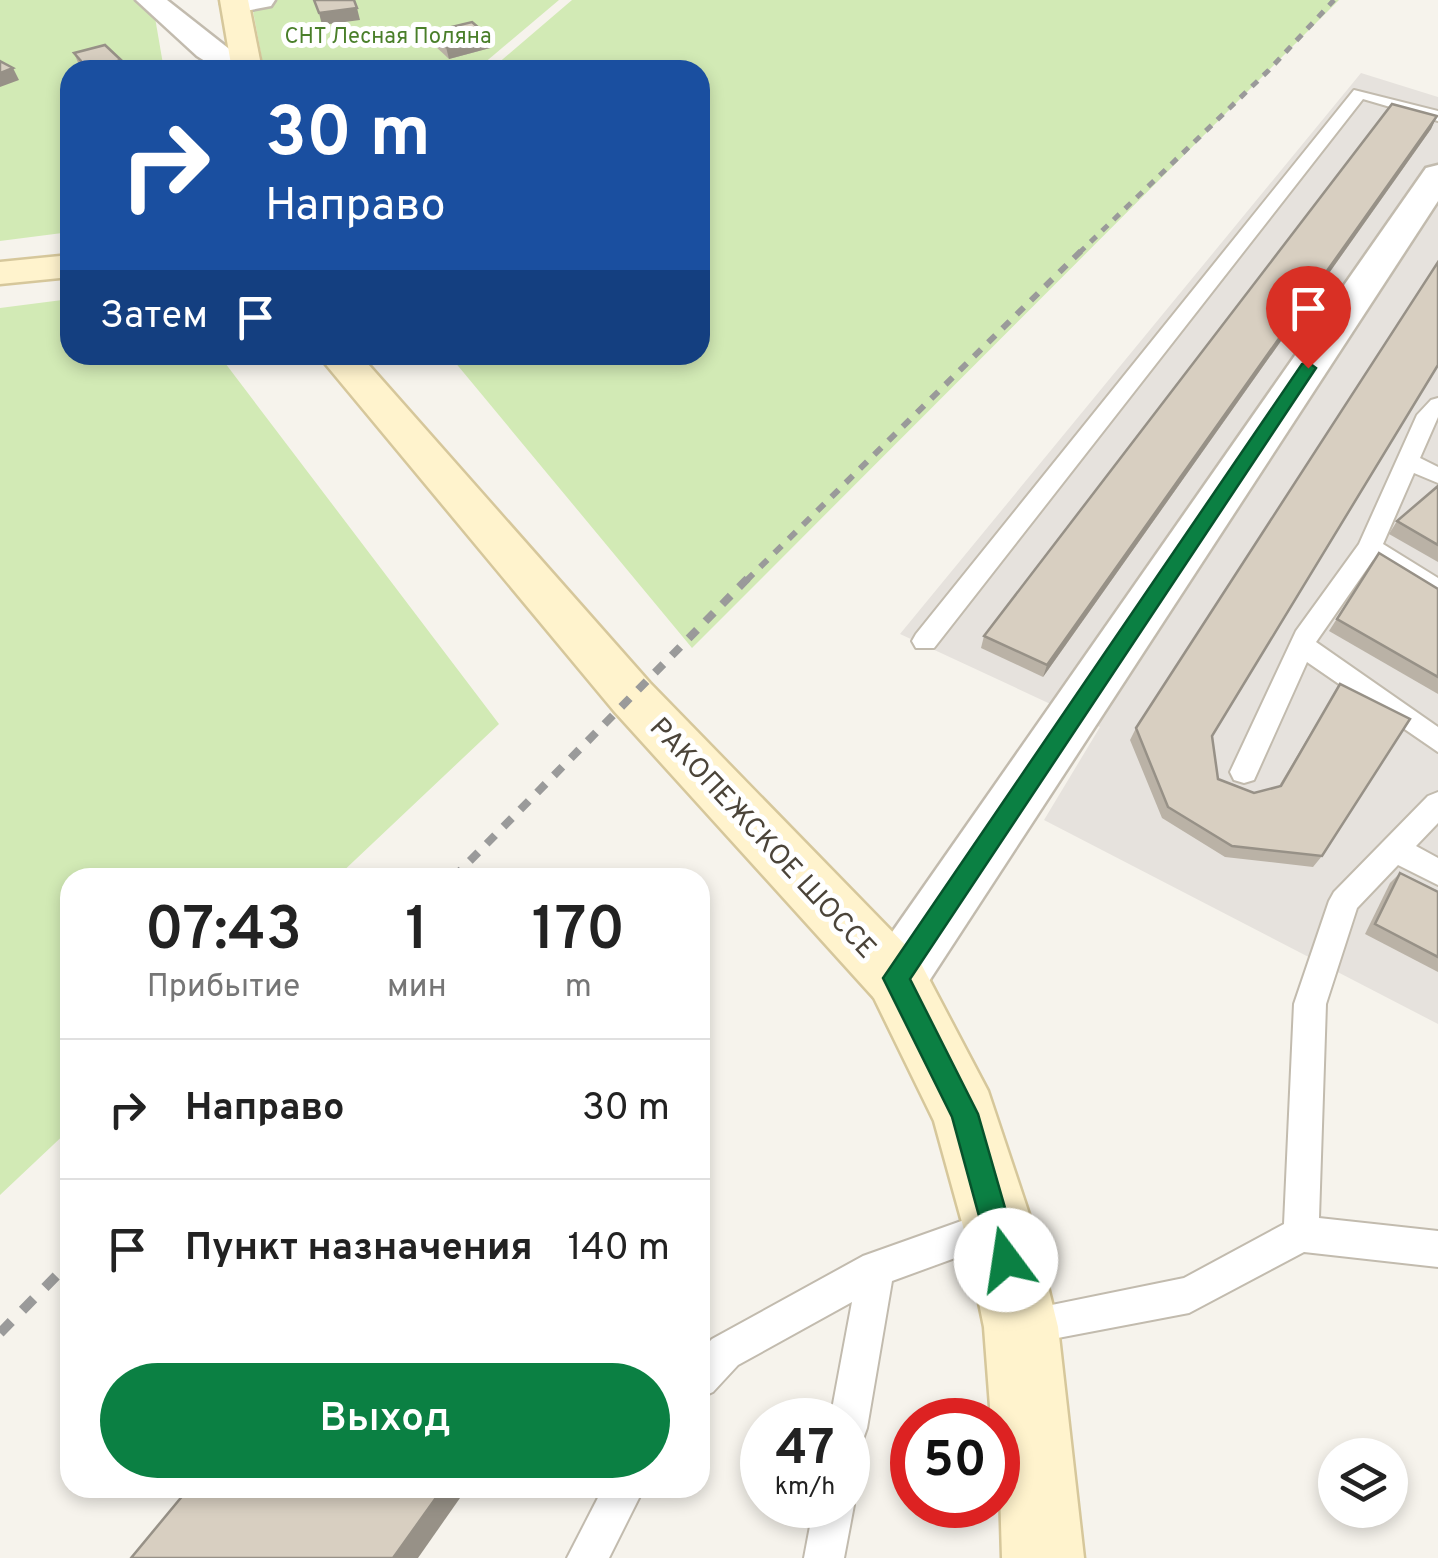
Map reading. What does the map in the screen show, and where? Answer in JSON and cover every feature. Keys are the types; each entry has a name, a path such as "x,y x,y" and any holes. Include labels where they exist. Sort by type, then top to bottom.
{"main road":[{"path":"243,1 244,60"},
{"path":"0,273 60,267"},
{"name":"РАКОПЕЖСКОЕ ШОССЕ","path":"347,365 632,697 896,978 965,1114 998,1226 1022,1327 1043,1558"}],"street":[{"path":"150,0 208,50 226,60"},
{"path":"896,978 1438,175"}],"lane":[{"path":"925,640 1360,93 1438,116"},
{"path":"1244,772 1302,645 1370,547 1428,415 1438,405"},
{"path":"1410,462 1438,476"},
{"path":"1370,547 1438,589"},
{"path":"1302,645 1438,740"},
{"path":"1301,1234 1310,1004 1344,901 1438,804"},
{"path":"1395,849 1438,872"},
{"path":"710,1368 725,1352 876,1269 998,1226"},
{"path":"1022,1327 1189,1295 1301,1234 1438,1249"},
{"path":"853,1398 876,1269"},
{"path":"587,1558 619,1498"},
{"path":"824,1558 830,1528"}],"shaded area":[{"path":"1361,73 1438,97 1438,1024 1044,820 1100,727 900,634"}],"green space":[{"path":"0,0 152,0 162,60 60,60 60,233 0,241"},
{"name":"СНТ Лесная Поляна","path":"251,0 559,0 488,60 262,60"},
{"path":"572,0 1339,0 692,648 457,365 710,365 710,60 502,60"},
{"path":"60,300 60,365 227,365 499,724 347,868 60,868 60,1138 0,1195 0,308"}],"building":[{"path":"314,0 354,0 357,8 319,13"},
{"path":"472,22 488,36 446,47 431,32"},
{"path":"105,45 121,60 80,60 74,53"},
{"path":"0,61 13,68 0,73"},
{"path":"1392,104 1437,116 1047,665 984,636"},
{"path":"1438,262 1438,365 1212,736 1218,779 1254,793 1281,786 1340,684 1410,719 1322,856 1232,846 1168,807 1136,728"},
{"path":"1438,486 1438,545 1397,521"},
{"path":"1379,553 1438,589 1438,677 1337,619"},
{"path":"1400,873 1438,892 1438,957 1375,924"},
{"path":"181,1498 436,1498 393,1558 131,1558"}],"railway":[{"path":"1079,253 1269,70 1334,0"},
{"path":"746,581 1081,251"},
{"path":"463,868 748,578"},
{"path":"0,1333 60,1272"}],"route":[{"path":"1006,1260 965,1114 896,978 1308,368"}]}
